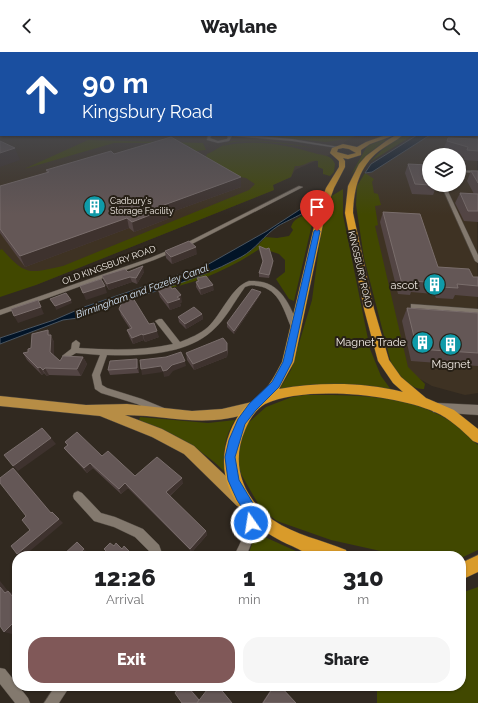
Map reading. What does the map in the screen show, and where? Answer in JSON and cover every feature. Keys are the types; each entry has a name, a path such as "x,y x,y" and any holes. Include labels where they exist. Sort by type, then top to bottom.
{"highway":[{"path":"326,551 275,530 257,517 248,507 234,480 230,457 234,440 241,422 275,385 288,362 326,198 342,166 340,154"},
{"path":"345,154 354,160"},
{"path":"345,154 354,160"},
{"path":"349,199 346,187 354,160 359,154"},
{"name":"KINGSBURY ROAD","path":"371,154 365,160 352,183 349,199 349,213 354,240 384,361 397,380 432,406"},
{"path":"256,404 293,392 352,390 386,394 432,406 453,416 478,437"},
{"path":"466,569 478,563"}],"main road":[{"path":"0,401 97,411 130,410 218,417 237,413 256,404"},
{"path":"97,411 157,433 189,450 248,507"}],"street":[{"path":"466,171 478,172"},
{"name":"OLD KINGSBURY ROAD","path":"0,313 152,259 188,244 301,187"},
{"path":"446,192 478,260"},
{"path":"256,202 264,206"},
{"path":"468,240 478,240"},
{"path":"66,356 75,347 104,353 139,353 178,345 197,338 209,329 247,279 264,285 280,295 295,327"},
{"path":"413,306 478,311"},
{"path":"158,320 178,345"},
{"path":"104,353 96,375 98,387 113,395 139,401 167,414"},
{"path":"432,406 478,410"},
{"path":"78,496 98,517 115,522 139,533 156,551"},
{"path":"242,551 246,544 251,523 248,507"},
{"path":"0,674 12,689"},
{"path":"13,691 23,703"},
{"path":"51,703 59,691"}],"shaded area":[{"path":"0,154 330,154 295,170 291,177 273,185 274,190 36,285 0,290"},
{"path":"400,154 422,154 422,192 466,192 466,154 477,154 478,393 465,395 432,386 413,375 405,365 364,199 365,173 372,172"}],"green space":[{"path":"56,154 75,154 24,169"},
{"path":"207,154 319,154 331,158 335,164 334,172 330,176 323,174 323,169 318,167 318,161 312,161 295,166 291,177 273,185 274,190 36,285 0,297 0,250 2,249 23,269 29,271 63,266 249,190 255,184 246,178 236,176 206,157"},
{"path":"362,154 368,154 367,155 351,175"},
{"path":"378,154 382,154 370,162"},
{"path":"365,173 374,179 372,182 374,193 378,194 381,205 375,206 378,225 375,226 408,367 425,384 424,389 419,389 409,384 391,363 364,258 356,205 357,186"},
{"path":"343,189 343,215 370,349 381,376 392,391 321,386 293,387 279,390 291,370 312,300 321,233 330,197"},
{"path":"317,203 294,301 289,299 276,279 285,272 285,260 279,254 261,248 237,263 210,276 168,289 154,291 198,277 230,263 245,255 257,246 265,237 277,238 289,236 293,230 291,227 294,222 307,214 308,210"},
{"path":"305,395 342,395 380,398 398,401 434,412 454,423 478,445 478,550 466,556 466,551 380,551 331,540 277,521 261,509 241,474 237,461 238,448 247,424 266,407 292,397"},
{"path":"140,417 208,423 235,420 226,439 224,458 225,472 206,455 174,436 139,420"},
{"path":"257,529 267,538 296,551 250,551"},
{"path":"478,587 478,703 377,703 377,691 466,691 466,591"}],"water":[{"path":"386,154 400,154 372,172 365,173 371,164"},
{"name":"Birmingham and Fazeley Canal","path":"319,197 317,202 308,210 278,226 246,254 221,267 181,283 78,318 63,320 0,344 0,338 54,320 84,307 207,265 267,231"}],"building":[{"name":"Cadbury's Storage Facility","path":"99,154 201,154 241,177 164,205 168,208 132,222 127,218 20,256 0,229 0,186 49,172 46,170"},
{"path":"408,164 422,165 422,184 415,184"},
{"path":"471,171 478,171 478,183"},
{"path":"460,193 478,194 478,211 468,211"},
{"path":"383,212 420,214 438,267 469,269 473,277 478,277 478,286 457,284 458,288 441,287 439,283 413,281 414,285 402,284"},
{"path":"189,241 196,247 171,257 165,251"},
{"path":"259,246 266,249 269,248 273,261 269,275 259,273 263,261"},
{"path":"143,266 136,278 130,277 107,284 102,276 125,269 128,272"},
{"path":"206,276 213,285 200,289 196,282 199,281 197,278"},
{"path":"101,279 105,286 83,293 80,286"},
{"path":"170,286 172,289 175,288 181,295 177,297 180,299 168,303 158,290"},
{"path":"252,289 261,292 234,331 227,323"},
{"path":"66,293 71,300 55,306 50,299"},
{"path":"133,298 149,324 154,323 157,331 132,338 127,330 132,328 119,309 122,302"},
{"path":"38,300 41,307 14,316 11,309"},
{"path":"194,307 202,314 185,324 178,317"},
{"path":"407,308 478,313 478,353 417,349"},
{"path":"48,330 48,335 51,335 50,352 60,361 63,356 83,357 77,369 45,368 43,370 40,367 38,368 23,353 28,352 28,349 31,348 32,334"},
{"path":"223,338 227,343 227,350 193,364 186,353"},
{"path":"181,352 185,361 172,365 167,370 163,371 161,366 141,369 140,360 166,357"},
{"path":"137,359 137,368 108,370 110,361"},
{"path":"42,428 51,438 13,466 4,455"},
{"path":"77,432 102,456 108,451 135,476 157,457 182,478 166,492 206,531 190,549 125,483 119,489 90,463 84,468 64,448 68,445 65,442"},
{"path":"13,468 51,513 52,512 59,519 21,551 15,551 11,546 30,530 22,520 26,516 0,483 0,478"},
{"path":"77,542 84,549 82,551 67,551"},
{"path":"110,543 114,546 116,543 122,549 124,546 129,551 106,551 104,549"},
{"path":"0,587 5,593 8,591 12,596 12,624 4,632 0,626"},
{"path":"176,691 191,691 199,700 197,703 182,703 175,693"},
{"path":"206,691 222,691 232,703 197,703"},
{"path":"271,691 285,691 296,703 263,703"}],"place":[{"name":"Cadbury's Storage Facility","path":"95,206"},
{"name":"ascot","path":"434,285"},
{"name":"Magnet Trade","path":"422,342"},
{"name":"Magnet","path":"451,344"}],"route":[{"path":"251,523 251,510 237,488 232,473 230,457 234,440 241,422 252,407 268,394 282,374 288,362 317,231"}]}
